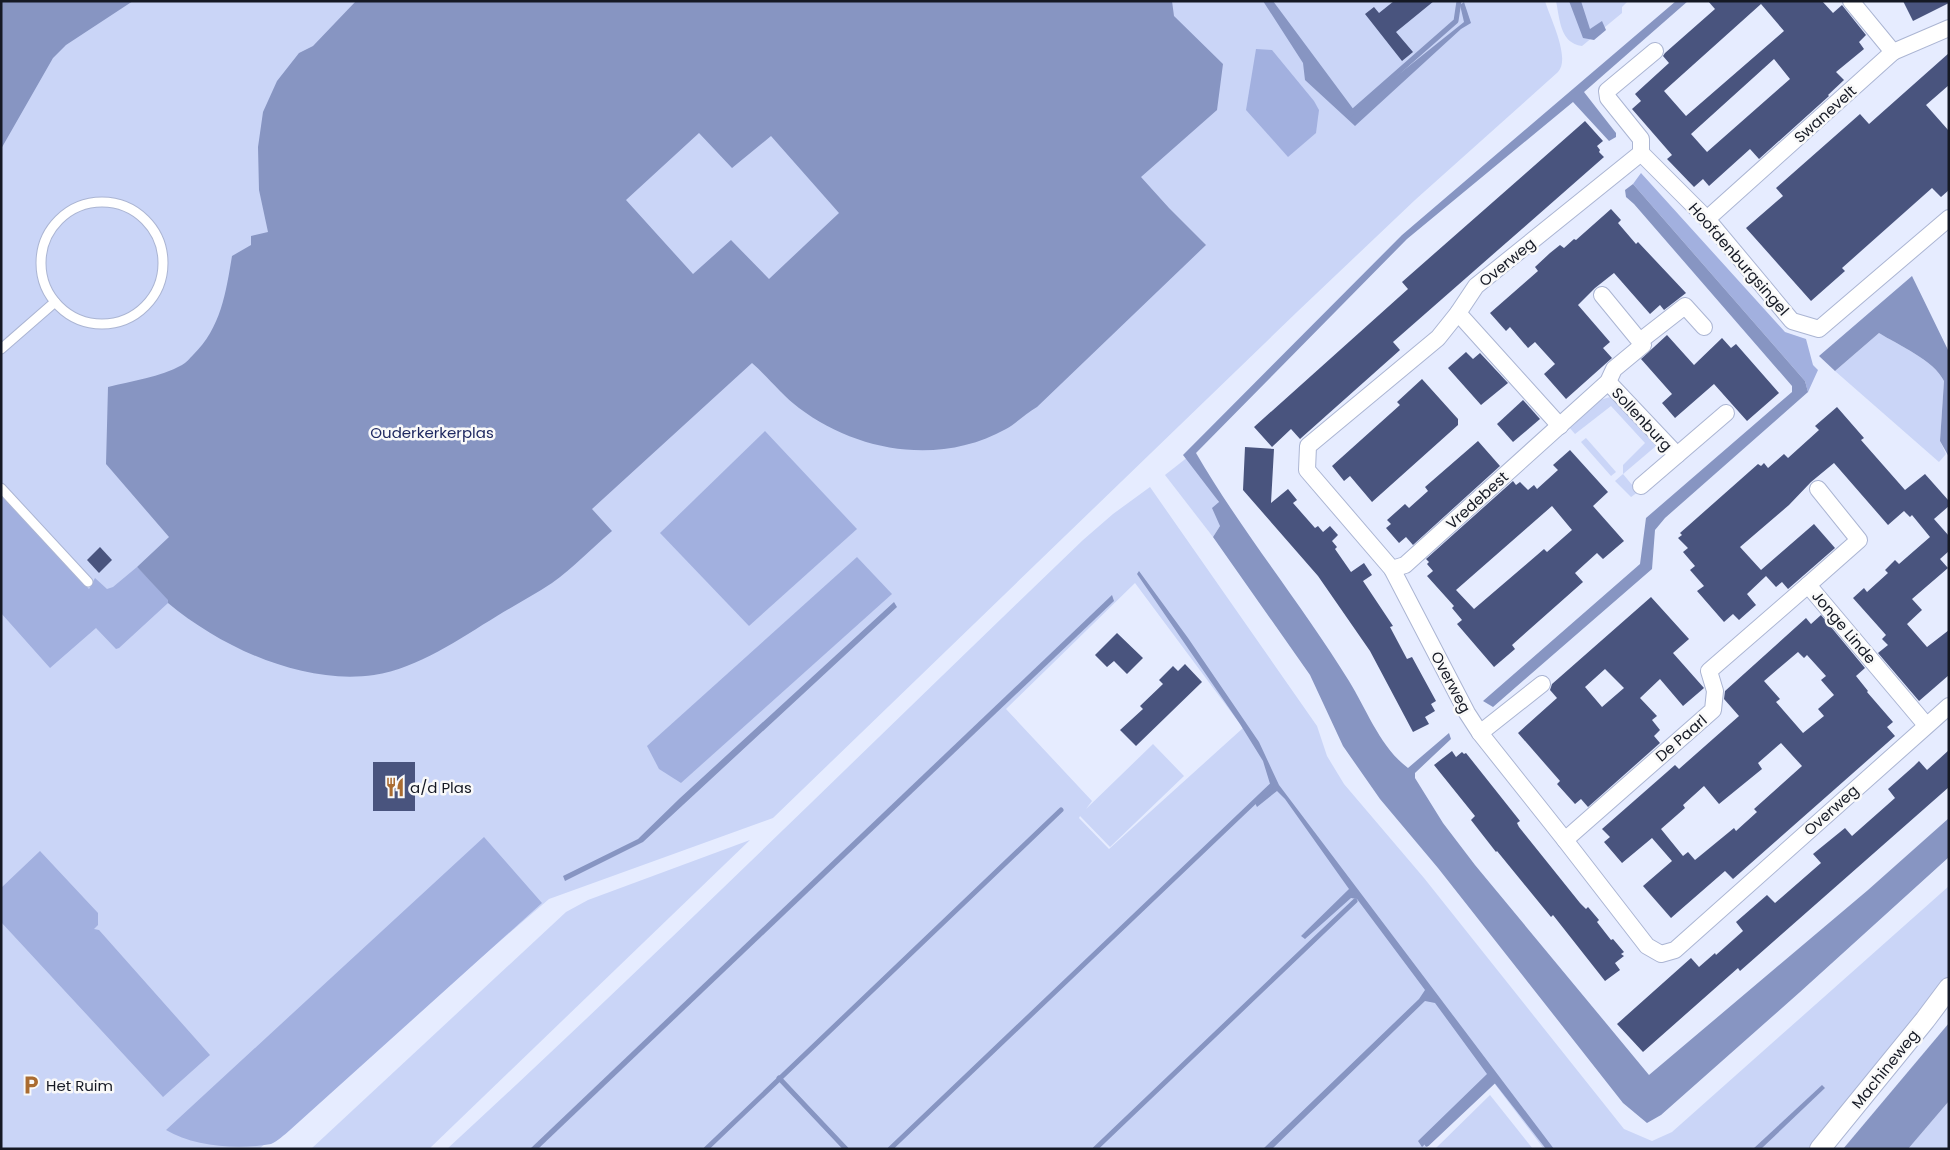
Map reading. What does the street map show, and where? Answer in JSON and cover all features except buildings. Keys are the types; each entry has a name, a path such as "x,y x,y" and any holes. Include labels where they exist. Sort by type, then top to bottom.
{"street":[{"path":"1851,1 1893,52"},
{"name":"Swanevelt","path":"1707,219 1893,52 1949,28"},
{"path":"1640,153 1641,139 1608,98 1608,91 1655,51"},
{"name":"Hoofdenburgsingel","path":"1640,153 1707,219 1792,321 1819,328 1949,218"},
{"name":"Overweg","path":"1640,153 1476,286 1438,338 1308,446 1307,470 1392,569 1467,713 1480,733 1566,840 1647,946 1661,954 1676,950 1949,706"},
{"path":"1602,295 1640,341 1685,306 1704,327"},
{"path":"1458,313 1560,426"},
{"name":"Vredebest","path":"1392,569 1405,565 1608,382 1614,369 1643,345 1640,341"},
{"name":"Sollenburg","path":"1608,382 1677,455"},
{"name":"Sollenburg","path":"1641,486 1726,413"},
{"name":"Jonge Linde","path":"1818,489 1859,540 1808,585 1926,725"},
{"name":"De Paarl","path":"1566,840 1713,710 1715,691 1709,671 1808,585"},
{"path":"1480,733 1542,684"},
{"name":"Machineweg","path":"1820,1149 1949,988"}],"lane":[{"path":"97,201 114,202 131,208 144,217 154,229 162,249 164,272 159,288 151,301 139,312 124,320 97,324 72,317 56,302 45,285 40,266 42,248 50,230 63,215 78,206 97,201"},
{"path":"1,349 56,302"},
{"path":"1,488 88,582"}],"green space":[{"name":"Ouderkerkerplas","path":"1,1 1545,1 1558,38 1562,57 1558,72 1415,200 1297,312 773,818 549,899 259,1149 1,1149"},
{"path":"1556,1 1628,1 1622,7 1622,13 1582,46 1569,40 1562,30"},
{"path":"1879,333 1924,360 1939,373 1944,381 1940,441 1946,454 1939,462 1835,371"},
{"path":"1610,397 1617,399 1665,454 1656,446 1623,474 1623,465 1645,443 1611,406 1575,434 1569,427 1600,400"},
{"path":"1586,438 1616,472 1611,476 1581,442"},
{"path":"1193,453 1219,503 1220,526 1213,537 1165,475"},
{"path":"1623,474 1638,492 1631,497 1615,481"},
{"path":"1150,487 1317,726 1327,756 1344,784 1424,878 1624,1129 1652,1141 1672,1132 1949,886 1949,987 1813,1149 1544,1149 1494,1083 1424,1149 447,1149 608,998 1083,540 1113,514","holes":["1135,583 1243,728 1109,849 1079,818 1080,816 1110,847 1184,776 1153,744 1086,809 1092,801 1006,709"]},
{"path":"750,840 429,1149 311,1149 566,912 588,900"},
{"path":"1490,1095 1533,1149 1435,1149"},
{"path":"1949,1101 1949,1149 1908,1149"}],"shaded area":[{"path":"1,1 133,1 66,45 53,58 1,149"},
{"name":"Ouderkerkerplas","path":"356,1 1172,1 1174,16 1223,64 1217,110 1141,177 1206,245 1037,407 1006,429 981,441 954,448 927,450 900,449 873,444 847,435 822,423 799,408 752,363 592,509 612,531 552,583 453,643 407,666 374,675 347,677 319,674 292,668 265,660 213,635 168,603 168,600 137,567 169,537 106,464 108,387 155,376 182,365 210,333 221,309 232,256 251,245 251,236 268,232 259,190 258,147 263,112 277,81 299,53 313,46","holes":["699,133 732,168 771,136 839,213 769,279 731,240 693,274 626,200"]},
{"path":"1263,1 1273,1 1354,110 1464,22 1460,5 1464,2 1471,23 1461,29 1355,126 1305,80 1303,63"},
{"path":"1569,1 1581,1 1590,29 1602,21 1606,30 1594,40 1583,38"},
{"path":"1676,1 1688,1 1584,92 1616,133 1616,137 1609,141 1573,102 1407,239 1196,453 1233,511 1331,652 1375,728 1398,759 1408,768 1449,733 1451,739 1415,773 1415,778 1443,823 1475,865 1649,1075 1868,890 1949,818 1949,857 1661,1115 1647,1123 1623,1103 1438,868 1380,799 1343,746 1310,675 1213,537 1220,526 1212,508 1219,502 1183,455 1402,235"},
{"path":"1256,49 1272,50 1314,101 1319,110 1316,133 1288,157 1246,110"},
{"path":"1641,173 1785,332 1806,339 1813,365 1818,370 1808,392 1805,381 1633,184"},
{"path":"1633,184 1805,381 1808,392 1665,518 1655,530 1652,569 1493,707 1483,701 1640,564 1646,518 1792,392 1792,386 1626,197 1625,190"},
{"path":"1912,276 1949,352 1949,457 1940,441 1944,381 1932,366 1879,333 1835,371 1819,356"},
{"path":"765,431 857,529 749,626 660,533"},
{"path":"1,495 89,589 95,578 107,589 113,587 137,567 169,600 168,603 119,648 116,649 96,628 50,668 1,613"},
{"path":"857,557 892,594 681,783 659,769 647,746"},
{"path":"1139,571 1188,638 1259,742 1279,785 1554,1149 1546,1149 1493,1081 1422,1147 1418,1141 1487,1074 1435,1003 1425,1001 1272,1149 1263,1149 1419,999 1425,990 1357,899 1351,898 1305,939 1301,936 1349,889 1285,799 1277,791 1257,807 1255,803 1271,787 1263,761 1240,724 1137,574"},
{"path":"1112,595 1114,601 538,1149 530,1149"},
{"path":"894,602 897,607 643,842 565,881 563,876 638,839"},
{"path":"484,837 542,903 276,1141 271,1144 258,1146 217,1146 177,1136 166,1130"},
{"path":"40,851 98,913 98,925 94,929 99,930 210,1055 163,1097 1,922 1,888"},
{"path":"1949,1023 1949,1101 1908,1149 1843,1149"},
{"path":"1822,1085 1825,1088 1761,1149 1753,1149"}],"waterway":[{"path":"1349,115 1456,21 1459,1"},
{"path":"890,1149 1271,786"},
{"path":"706,1149 1061,810"},
{"path":"1095,1149 1355,901"},
{"path":"779,1078 846,1149"},
{"path":"1427,1144 1495,1080"}],"place":[{"name":"a/d Plas","path":"395,787"},
{"name":"Het Ruim","path":"31,1085"}]}
